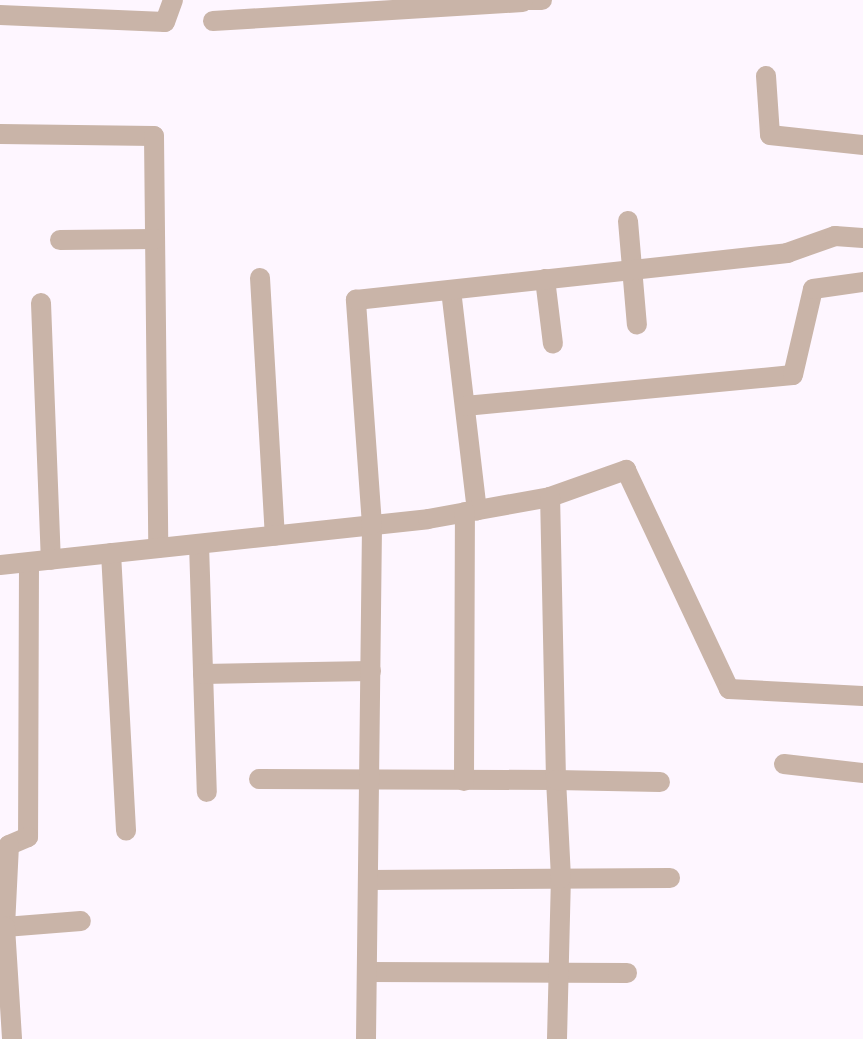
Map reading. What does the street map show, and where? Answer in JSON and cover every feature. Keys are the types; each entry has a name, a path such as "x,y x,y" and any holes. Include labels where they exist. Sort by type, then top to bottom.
{"street":[{"path":"0,15 165,22 173,0"},
{"path":"213,21 542,0"},
{"path":"766,76 770,135 863,145"},
{"path":"0,134 154,136 158,548"},
{"path":"628,221 637,325"},
{"path":"366,1039 372,525 356,300 787,253 835,236 863,238"},
{"path":"60,240 155,239"},
{"path":"260,278 275,536"},
{"path":"544,279 553,344"},
{"path":"465,406 793,375 813,289 863,282"},
{"path":"451,290 465,406 471,511 464,781"},
{"path":"41,303 51,560"},
{"path":"0,565 372,525 471,511 550,497 626,470 729,689 863,696"},
{"path":"550,497 556,780 561,878 557,1039"},
{"path":"199,544 207,792"},
{"path":"111,553 126,831"},
{"path":"12,1039 3,927 9,845 28,837 29,563"},
{"path":"203,674 370,671"},
{"path":"784,764 863,773"},
{"path":"259,779 660,782"},
{"path":"368,880 670,878"},
{"path":"3,927 81,921"},
{"path":"367,972 557,971 627,974"}]}
